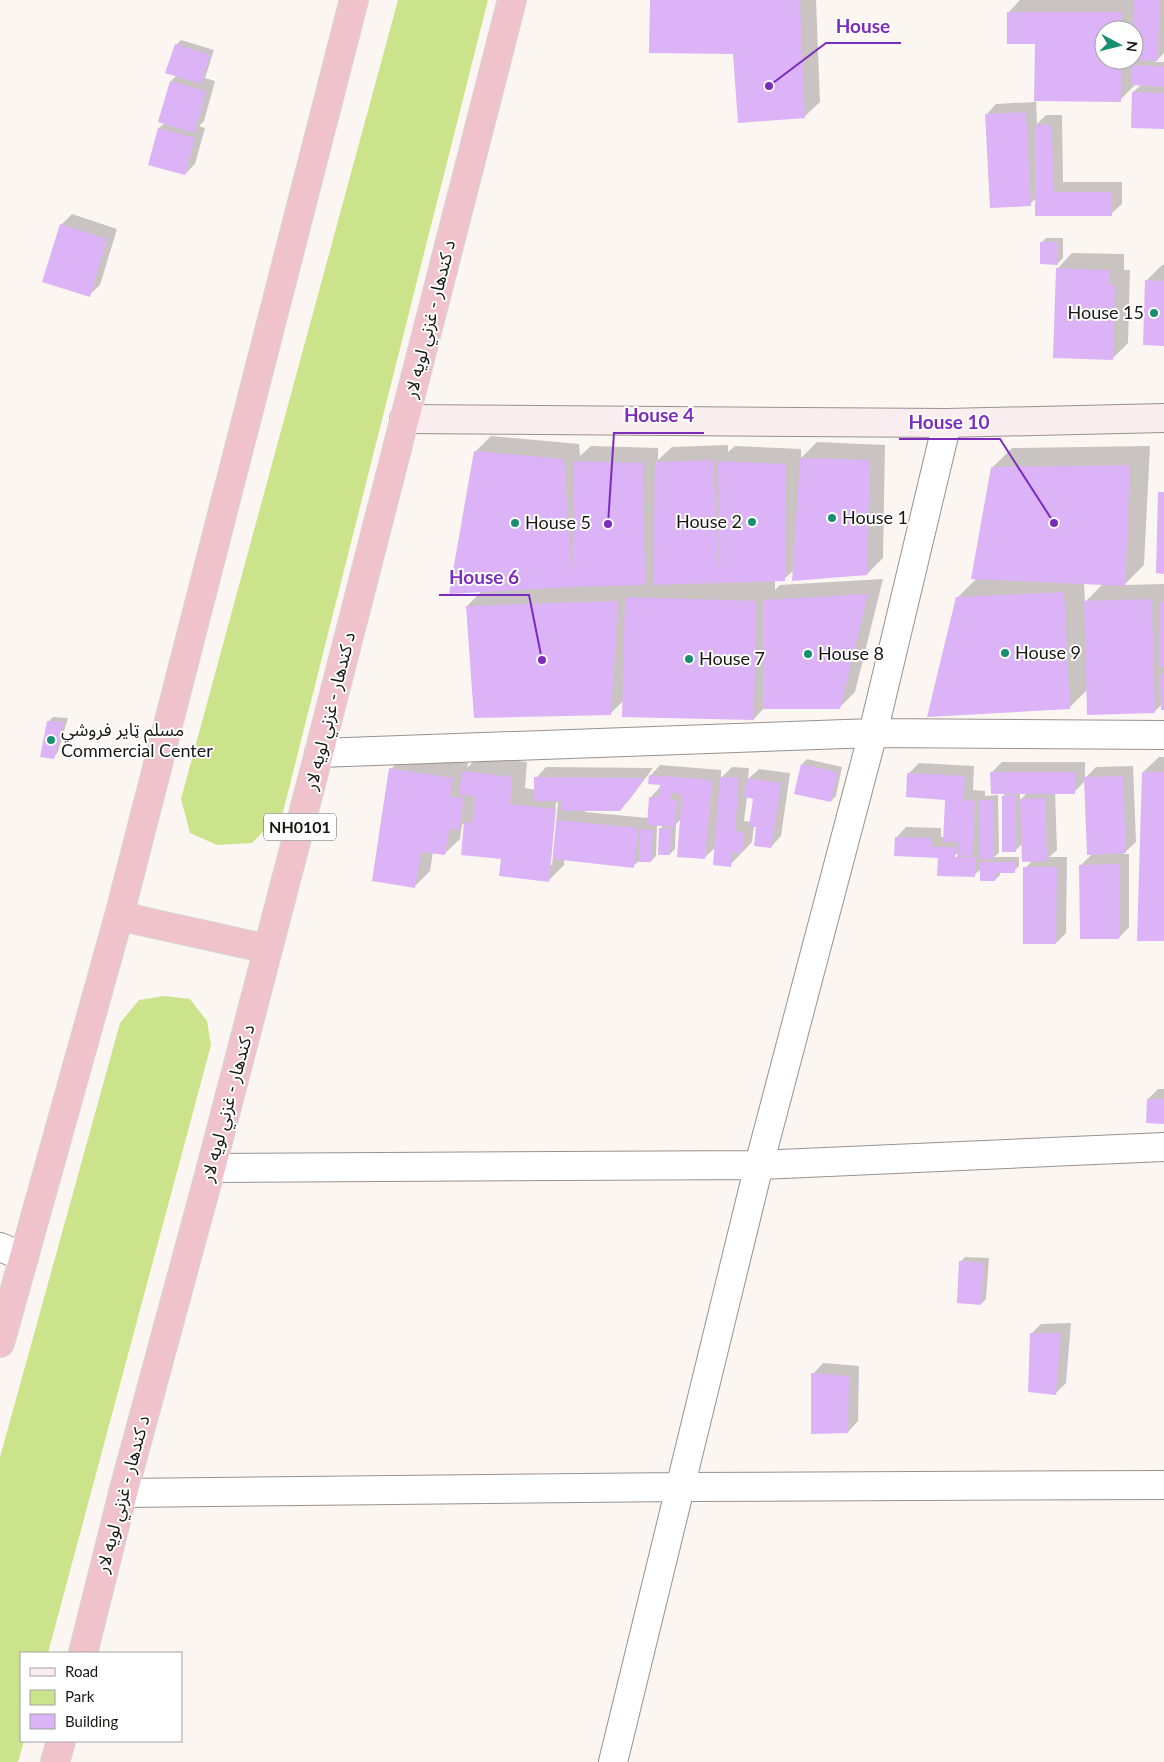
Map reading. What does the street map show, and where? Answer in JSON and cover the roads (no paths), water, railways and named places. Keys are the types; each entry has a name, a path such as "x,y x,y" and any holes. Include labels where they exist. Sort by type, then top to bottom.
{"highway":[{"path":"0,1343 12,1252 119,916 354,0"},
{"name":"د کندهار - غزني لويه لار","path":"83,1652 123,1493 211,1168 319,753 512,0"},
{"path":"119,916 268,949"},
{"path":"56,1762 61,1742"}],"street":[{"path":"404,419 947,423 1164,418"},
{"path":"613,1762 759,1165 873,734 947,423"},
{"path":"319,753 873,734 1164,735"},
{"path":"211,1168 759,1165 1164,1147"},
{"path":"123,1493 679,1487 1164,1485"}],"place":[{"name":"House","path":"769,86"},
{"name":"House 15","path":"1154,313"},
{"name":"House 1","path":"832,518"},
{"name":"House 2","path":"752,522"},
{"name":"House 5","path":"515,523"},
{"name":"House 10","path":"1054,523"},
{"name":"House 4","path":"608,524"},
{"name":"House 9","path":"1005,653"},
{"name":"House 8","path":"808,654"},
{"name":"House 7","path":"689,659"},
{"name":"House 6","path":"542,660"},
{"name":"مسلم ټایر فروشي Commercial Center","path":"51,740"}]}
